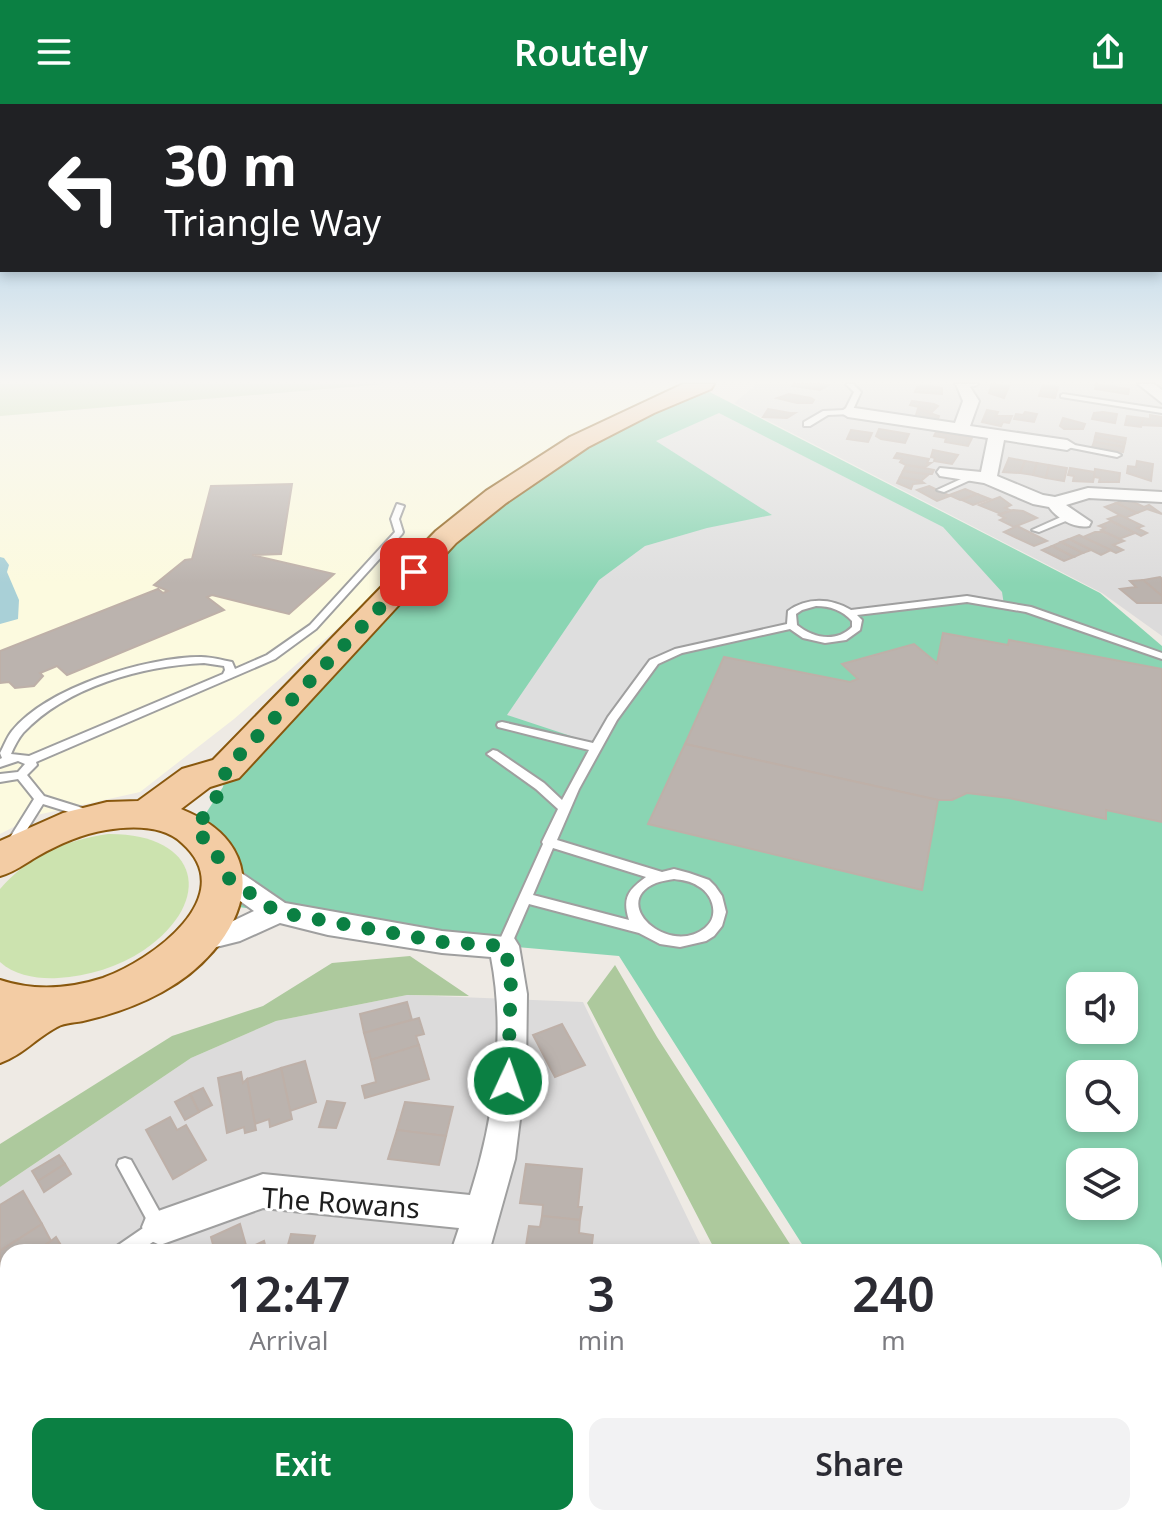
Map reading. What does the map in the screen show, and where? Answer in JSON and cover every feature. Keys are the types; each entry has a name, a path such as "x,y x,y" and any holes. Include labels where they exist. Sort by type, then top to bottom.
{"main road":[{"path":"146,815 196,778 226,769 446,537 496,497 566,450"},
{"path":"195,830 223,787 226,769"},
{"path":"0,999 48,1007 90,1001 131,987 168,966 196,941 219,904 224,875 215,849 195,830 172,820 146,815 99,817 49,832 2,859"},
{"path":"0,1042 48,1007"}],"street":[{"path":"982,477 991,450"},
{"path":"946,472 982,477 1025,495 1055,502 1088,493 1162,497"},
{"path":"1055,502 1060,510 1076,519"},
{"path":"224,875 277,912 442,942 504,946 511,975 508,1081 500,1149 472,1244"},
{"path":"196,941 240,930 277,912"},
{"name":"The Rowans","path":"160,1227 263,1191 480,1213"}],"lane":[{"path":"1094,450 1117,455"},
{"path":"941,490 982,477"},
{"path":"30,760 271,657 313,627 399,532 395,519 400,506"},
{"path":"1036,530 1076,519"},
{"path":"792,626 791,613 806,604 829,604 851,613 967,599 1028,609 1162,656"},
{"path":"504,946 564,808 612,719 654,662 679,651 792,626 807,636 838,639 850,635 857,628 851,613"},
{"path":"30,760 25,757 4,761 7,745 27,722 76,693 129,671 176,660 213,658 228,664 230,670 227,676"},
{"path":"502,725 597,748"},
{"path":"493,754 540,786 564,808"},
{"path":"0,778 28,771 30,760"},
{"path":"21,775 40,799 99,817"},
{"path":"2,859 40,799"},
{"path":"548,842 659,876"},
{"path":"525,898 641,928 665,941 694,940 716,925 721,914 720,903 703,883 674,874 659,876 646,881 631,898 630,908 641,928"},
{"path":"125,1165 160,1227 135,1244"}],"shaded area":[{"path":"0,450 567,450 495,490 234,719 140,792 37,815 0,834"},
{"path":"671,450 792,450 943,527 1002,592 1004,605 967,599 851,613 829,604 796,608 792,626 679,651 654,662 598,745 507,715 599,580 645,546 707,528 772,515"},
{"path":"826,450 1162,450 1162,636 1102,593"},
{"path":"407,995 583,1002 700,1244 0,1244 0,1187 191,1058 276,1021"}],"green space":[{"path":"567,450 823,450 1100,593 1162,646 1162,1244 802,1244 619,956 504,946 219,904 195,830 223,787 226,769 446,537"},
{"path":"108,834 139,837 162,845 178,857 187,873 188,891 182,911 167,931 144,950 124,961 81,975 35,977 13,971 0,962 0,889 23,867 49,851 77,840"},
{"path":"410,956 469,996 407,995 276,1021 191,1058 0,1187 0,1144 172,1036 263,1006 332,963"},
{"path":"615,965 657,1037 790,1244 712,1244 587,1003"}],"water":[{"path":"0,557 9,565 7,572 19,600 18,619 0,624"}],"building":[{"path":"933,450 958,455 952,464 934,461 935,458 931,457"},
{"path":"897,453 929,459 927,463 931,463 924,468 906,465 900,462 902,459 894,458"},
{"path":"1009,458 1025,461 1020,473 1003,472"},
{"path":"1025,461 1037,463 1033,475 1020,473"},
{"path":"1137,461 1153,464 1151,481 1127,473 1128,466 1136,467"},
{"path":"1037,463 1049,465 1046,478 1033,475"},
{"path":"906,465 934,470 932,474 903,471"},
{"path":"1049,465 1067,468 1064,481 1046,478"},
{"path":"1070,468 1095,472 1093,482 1073,481 1074,476 1068,475"},
{"path":"1095,469 1120,473 1119,482 1099,482 1100,478 1094,477"},
{"path":"903,471 928,475 921,481 900,477"},
{"path":"900,477 924,483 913,484 911,489 897,483"},
{"path":"292,484 281,554 252,555 334,574 289,614 212,595 207,597 224,610 67,675 57,666 40,673 43,676 34,686 15,688 9,682 0,683 0,651 158,589 163,593 168,591 154,585 185,560 192,559 211,486"},
{"path":"929,486 950,496 937,501 917,490"},
{"path":"965,489 977,494 960,500 949,495"},
{"path":"977,494 990,499 973,505 962,500"},
{"path":"1000,497 1011,505 1005,508 1010,510 1001,514 979,505"},
{"path":"1127,499 1144,507 1149,505 1162,514 1147,509 1137,513 1116,503"},
{"path":"1116,503 1137,513 1125,518 1105,507"},
{"path":"1013,510 1037,518 1014,527 1000,520 1005,518 999,515"},
{"path":"1120,515 1143,526 1137,528 1147,533 1141,536 1108,519"},
{"path":"1111,521 1135,533 1119,539 1101,530 1105,528 1099,526"},
{"path":"1017,526 1047,541 1034,546 1004,532"},
{"path":"1104,532 1124,541 1113,545 1123,550 1116,553 1083,537"},
{"path":"1079,535 1111,550 1101,555 1069,539"},
{"path":"1069,539 1091,550 1083,553 1061,542"},
{"path":"1061,542 1083,553 1074,557 1052,546"},
{"path":"1052,546 1074,557 1064,561 1042,550"},
{"path":"1162,579 1162,596 1143,580"},
{"path":"1143,580 1162,596 1162,603 1137,603 1120,589 1136,587 1130,581"},
{"path":"943,633 1008,645 1009,640 1162,669 1162,822 1106,810 1106,819 1009,798 967,793 952,800 938,800 685,744 724,657 850,682 858,679 842,664 914,644 937,663"},
{"path":"685,744 938,800 922,890 648,824"},
{"path":"407,1002 412,1020 364,1033 360,1014"},
{"path":"419,1018 424,1034 416,1036 419,1045 371,1060 364,1033"},
{"path":"562,1024 585,1065 555,1077 533,1035"},
{"path":"419,1045 429,1079 365,1098 362,1086 376,1082 371,1060"},
{"path":"305,1061 316,1102 290,1111 281,1068"},
{"path":"281,1068 292,1119 270,1127 269,1119 255,1124 247,1079"},
{"path":"241,1072 243,1083 247,1079 256,1130 245,1133 244,1127 227,1133 218,1078"},
{"path":"203,1088 212,1105 199,1112 190,1094"},
{"path":"190,1094 199,1112 185,1120 175,1102"},
{"path":"327,1101 345,1103 336,1128 319,1127"},
{"path":"405,1102 453,1107 446,1136 397,1130"},
{"path":"170,1117 177,1130 186,1125 206,1160 173,1179 146,1130"},
{"path":"397,1130 446,1136 439,1165 388,1159"},
{"path":"59,1155 65,1164 38,1181 32,1171"},
{"path":"65,1164 71,1174 44,1192 38,1181"},
{"path":"526,1164 582,1169 578,1207 582,1207 580,1220 542,1216 543,1205 520,1203"},
{"path":"23,1191 42,1224 11,1244 0,1244 0,1205"},
{"path":"542,1216 580,1220 579,1233 593,1235 592,1244 526,1244 529,1226 540,1227"},
{"path":"42,1224 51,1241 47,1244 11,1244"},
{"path":"240,1224 246,1244 213,1244 211,1237"},
{"path":"291,1234 315,1236 312,1244 288,1244"},
{"path":"56,1237 60,1244 47,1244"}],"route":[{"path":"414,572 226,769 223,787 195,830 215,849 224,875 277,912 328,924 442,942 504,946 511,975 508,1081"}]}
